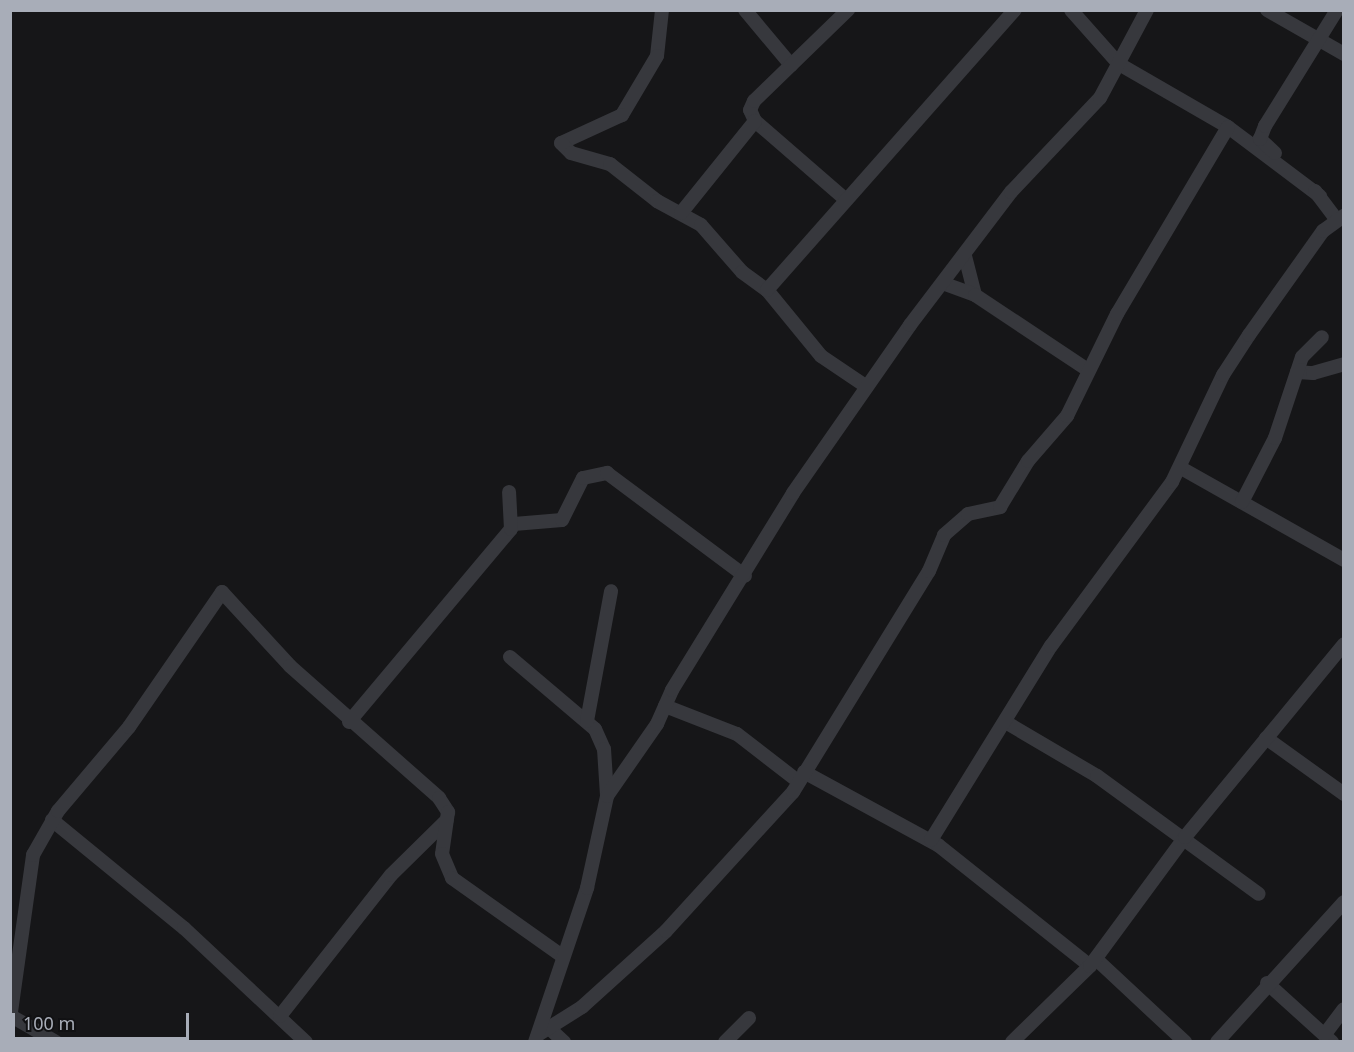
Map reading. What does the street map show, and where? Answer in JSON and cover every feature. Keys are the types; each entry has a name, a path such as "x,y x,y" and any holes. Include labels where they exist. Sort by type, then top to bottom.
{"street":[{"path":"662,10 657,56 622,116 561,143 571,153 610,164 700,225 742,272 767,290 821,356 867,387"},
{"path":"745,10 790,65"},
{"path":"681,213 755,122 754,101 848,10"},
{"path":"767,290 845,199 1015,10"},
{"path":"1071,10 1119,64 1228,127 1320,196"},
{"path":"607,796 745,576 793,493 867,387 1040,157 1100,98 1148,10"},
{"path":"1267,10 1344,54"},
{"path":"931,840 1007,723 1051,646 1181,468 1223,375 1291,274 1340,218 1260,139 1337,10"},
{"path":"755,122 845,199"},
{"path":"541,1035 612,983 666,931 744,851 802,777 929,571 944,535 968,514 1000,507 1028,461 1067,416 1088,370 1228,127"},
{"path":"965,256 975,295"},
{"path":"945,284 975,295 1027,334 1088,370"},
{"path":"1242,501 1275,438 1297,372 1322,337"},
{"path":"1297,372 1313,374 1344,364"},
{"path":"1181,468 1344,560"},
{"path":"349,722 514,524 562,520 583,478 607,473 745,576"},
{"path":"509,492 514,524"},
{"path":"587,721 611,591"},
{"path":"56,1041 11,1018 14,955 28,870 52,820 129,727 222,592 349,722 439,798 447,820 442,854 452,878 562,956"},
{"path":"1012,1041 1093,962 1185,837 1344,644"},
{"path":"510,657 587,721 604,750 607,796 587,888 562,956 541,1035"},
{"path":"665,706 737,734 802,777 931,840 1093,962 1185,1041"},
{"path":"1007,723 1185,837 1259,894"},
{"path":"1266,738 1344,794"},
{"path":"52,820 306,1041"},
{"path":"280,1016 391,875 447,820"},
{"path":"1217,1041 1267,983 1344,902"},
{"path":"1267,983 1329,1038 1344,1008"},
{"path":"725,1041 749,1018"},
{"path":"541,1035 564,1041"}]}
